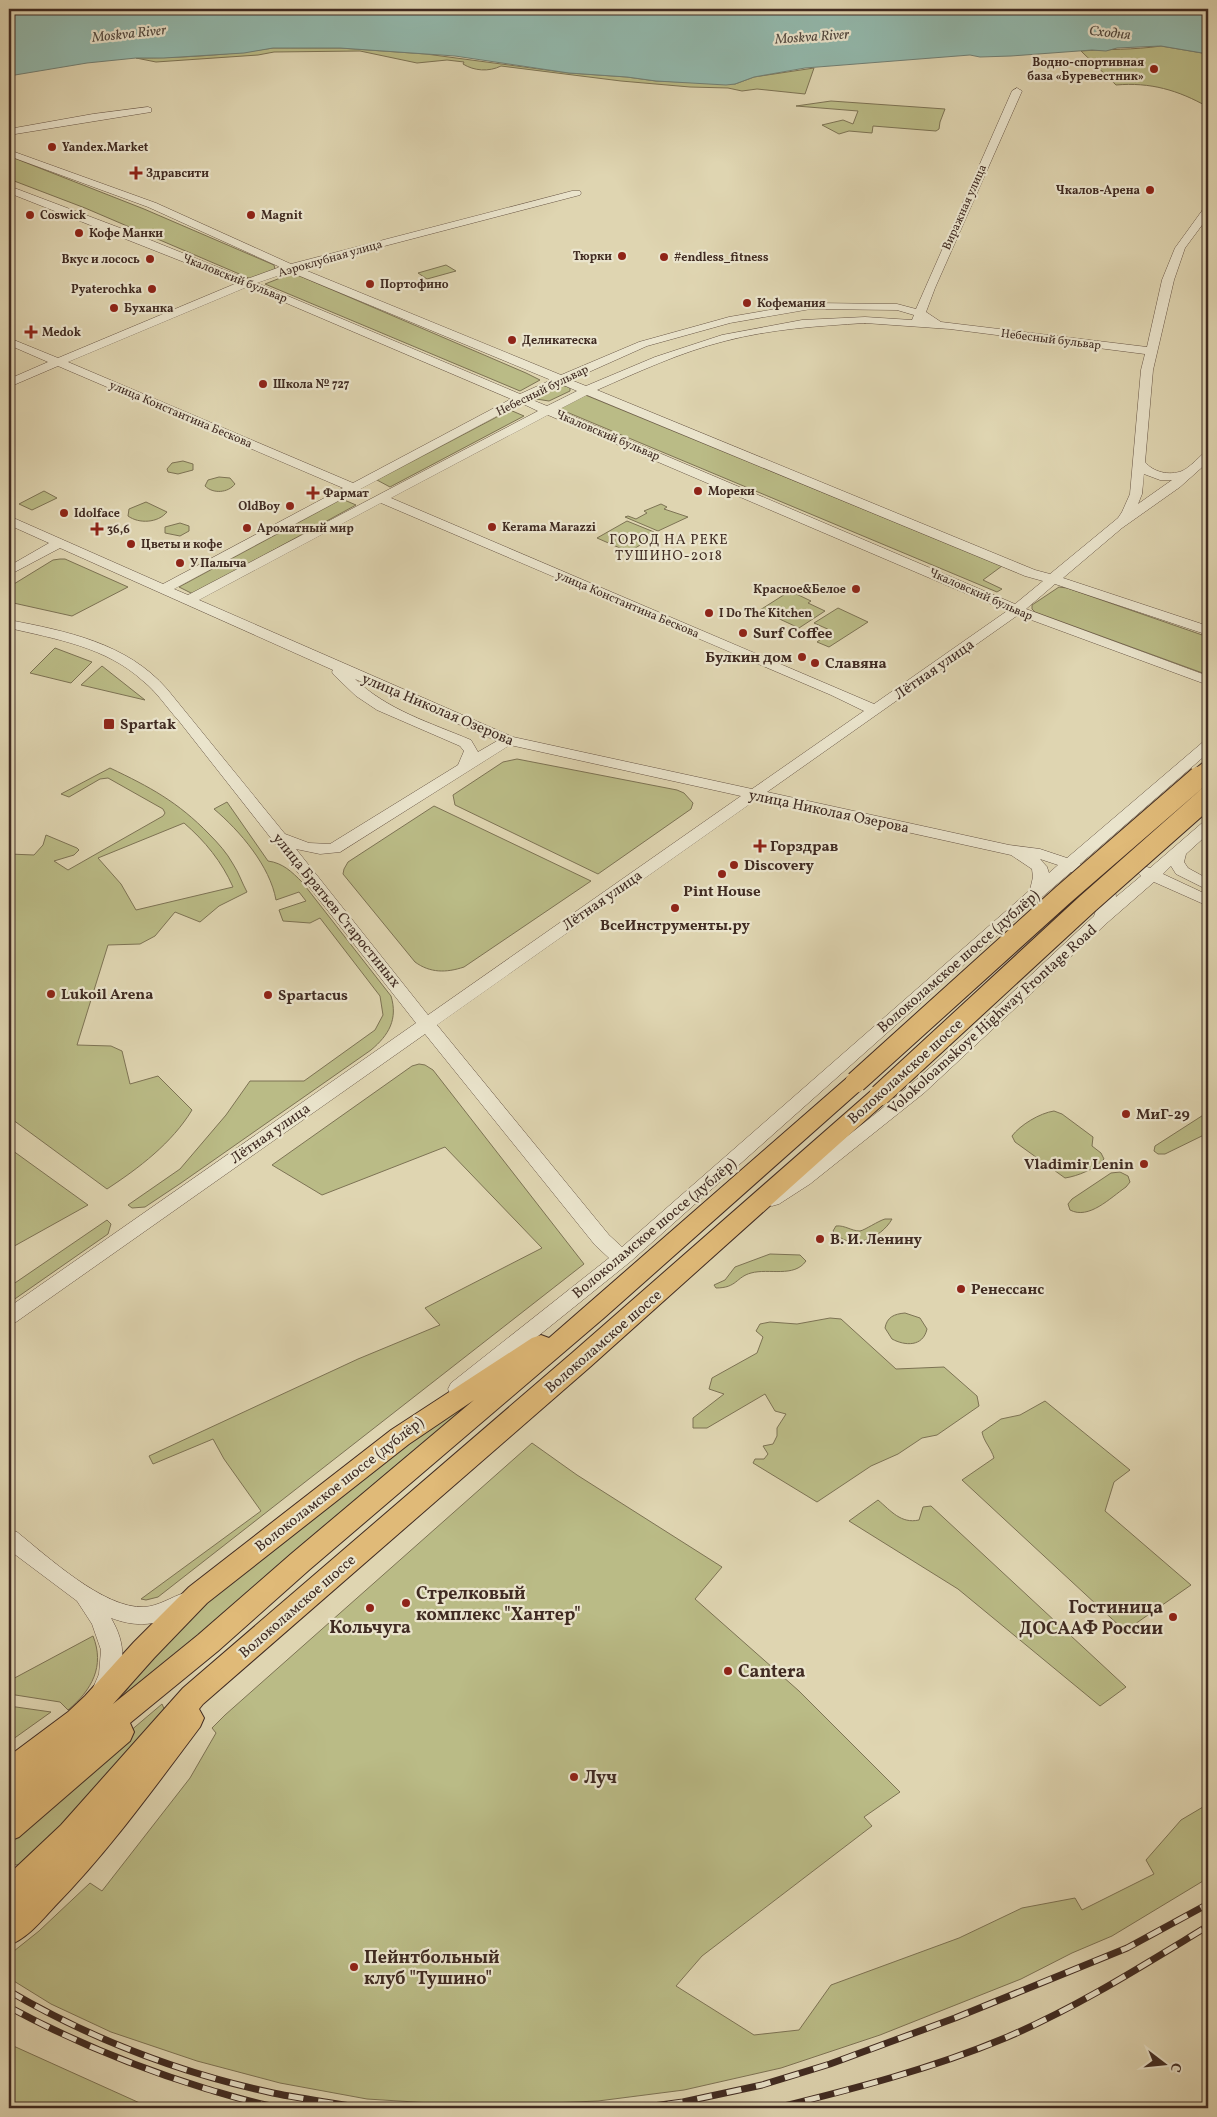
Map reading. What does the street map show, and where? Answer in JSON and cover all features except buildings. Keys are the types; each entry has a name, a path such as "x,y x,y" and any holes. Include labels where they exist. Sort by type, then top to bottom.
{"main road":[{"name":"Волоколамское шоссе","path":"9,1802 208,1643 300,1562 597,1311 856,1082 1063,895 1208,769"},
{"name":"Волоколамское шоссе","path":"9,1894 71,1834 193,1696 743,1219 1087,904 1208,797"},
{"path":"400,1437 479,1383 597,1311"},
{"name":"Волоколамское шоссе (дублёр)","path":"9,1772 78,1721 198,1595 400,1437"},
{"path":"9,1828 113,1738 208,1643"},
{"path":"9,1931 65,1875 95,1841 230,1665"}],"street":[{"name":"Виражная улица","path":"917,318 953,231 1017,91"},
{"path":"9,132 93,117 148,110"},
{"name":"Чкаловский бульвар","path":"9,153 152,205 289,268 1030,573 1208,631"},
{"name":"Чкаловский бульвар","path":"9,189 124,233 522,398 1038,619 1208,681"},
{"name":"Аэроклубная улица","path":"9,383 246,283 289,268 576,193"},
{"path":"1117,525 1128,513 1136,494 1151,351 1175,258 1208,210"},
{"name":"Небесный бульвар","path":"164,589 522,398 650,342 696,328 748,316 806,307 840,305 897,307 917,318 950,326 1151,351"},
{"name":"Небесный бульвар","path":"188,600 587,390 684,349 750,331 831,321 917,318"},
{"name":"улица Константина Бескова","path":"9,341 354,488"},
{"name":"Лётная улица","path":"9,1317 244,1150 1003,621 1016,608 1117,525 1175,484 1208,456"},
{"path":"1139,462 1142,468 1150,473 1164,476 1187,474"},
{"name":"улица Константина Бескова","path":"382,499 874,710"},
{"name":"улица Николая Озерова","path":"9,520 329,664 508,740 1008,850 1049,855 1070,864 1108,891 1107,904 1102,918"},
{"path":"9,571 59,543"},
{"name":"улица Братьев Старостиных","path":"9,624 90,644 124,659 150,678 602,1240 610,1249 623,1257"},
{"path":"329,664 361,693 382,707 466,743 471,751 464,768"},
{"path":"280,838 306,848 334,849 508,740"},
{"name":"Волоколамское шоссе (дублёр)","path":"400,1437 623,1257 1037,892 1208,745"},
{"name":"Volokoloamskoye Highway Frontage Road","path":"743,1219 803,1179 905,1100 1102,918 1208,826"},
{"path":"1109,830 1106,843 1110,853 1208,900"},
{"name":"улица Николая Озерова","path":"1008,850 1031,860 1041,869 1042,880 1037,892"},
{"path":"1178,853 1176,862 1182,871 1208,885"},
{"path":"9,1538 84,1595 121,1612 142,1616 167,1611 198,1595"},
{"path":"84,1595 108,1632 113,1646 110,1676 95,1705"},
{"name":"Волоколамское шоссе (дублёр)","path":"46,1774 95,1705"}],"green space":[{"name":"Водно-спортивная база «Буревестник»","path":"1161,46 1208,54 1208,107 1164,88 1128,84 1116,85 1081,51 1141,48"},
{"path":"273,48 340,48 426,54 569,73 656,81 735,84 754,77 814,68 805,94 757,89 742,91 728,88 621,81 501,66 482,70 467,66 463,64 464,62 447,60 417,63 360,51 274,52 258,55 156,62 136,58 205,56"},
{"path":"831,101 945,109 939,129 936,131 873,126 872,133 849,131 839,134 822,125 843,120 853,124 858,111 796,106"},
{"path":"9,156 144,209 274,265 275,269 251,279 85,208 9,179"},
{"path":"446,265 456,271 427,279 418,273"},
{"path":"293,273 540,380 520,391 265,284"},
{"path":"555,385 566,386 570,388 570,391 549,401 536,399 537,395"},
{"path":"583,394 1002,566 983,580 1002,589 997,592 557,408"},
{"path":"510,410 524,416 390,487 377,480"},
{"path":"183,461 193,464 193,470 178,474 168,472 167,469 172,463"},
{"path":"219,477 230,478 235,484 225,491 208,489 205,486 208,480"},
{"path":"44,491 57,498 32,510 19,504"},
{"path":"342,499 356,505 193,594 179,587"},
{"path":"146,502 167,512 159,518 148,521 132,519 128,516 129,509"},
{"path":"661,504 667,507 664,509 688,517 658,531 625,517 628,516 636,519 647,513 644,511"},
{"path":"627,521 654,532 650,535 653,537 629,552 597,538"},
{"path":"180,523 189,526 189,531 180,536 165,533 165,527"},
{"path":"65,559 128,587 72,616 9,602 9,587 53,560"},
{"path":"1059,587 1067,588 1208,637 1208,675 1035,612 1032,609 1032,605"},
{"path":"790,591 811,601 808,603 825,611 799,628 760,610"},
{"path":"838,608 868,622 829,647 817,642 832,631 814,623"},
{"path":"55,648 92,662 71,683 30,673"},
{"path":"102,666 145,700 81,685"},
{"path":"517,759 677,790 684,793 693,803 691,809 598,874 455,805 453,795 503,762"},
{"path":"110,768 138,782 175,804 209,834 231,860 247,892 219,906 200,922 175,912 155,936 140,944 108,945 77,1045 111,1046 122,1051 130,1084 158,1076 192,1110 165,1144 107,1189 9,1117 9,854 34,855 43,845 46,835 79,850 74,855 54,861 68,870 163,816 165,813 163,809 108,778 100,779 69,797 61,794","holes":["184,823 218,861 233,887 136,910 121,884 98,858"]},
{"path":"227,802 268,861 283,866 302,882 391,996 393,1004 392,1019 383,1038 371,1050 145,1207 132,1208 128,1205 180,1169 226,1115 250,1081 304,1081 375,1030 383,1015 380,996 320,918 310,923 283,921 279,910 306,901 299,892 276,900 273,887 261,862 243,838 214,809"},
{"path":"434,806 591,881 464,967 438,971 421,966 415,962 343,874 348,862"},
{"path":"419,1064 433,1070 584,1264 158,1597 146,1600 141,1599 261,1511 224,1459 213,1439 153,1464 149,1456 358,1359 440,1325 425,1308 542,1248 445,1147 322,1195 272,1165 412,1066"},
{"path":"1054,1111 1062,1114 1093,1137 1092,1146 1101,1153 1104,1159 1100,1163 1086,1172 1065,1178 1015,1142 1012,1136 1025,1124"},
{"path":"1208,1112 1208,1133 1165,1154 1158,1154 1154,1151 1155,1146"},
{"path":"9,1148 88,1205 9,1249"},
{"path":"1120,1172 1128,1176 1130,1182 1126,1187 1092,1210 1077,1212 1070,1210 1068,1204 1072,1199 1111,1173"},
{"path":"885,1219 892,1219 880,1232 873,1237 856,1242 847,1241 833,1231 836,1226 839,1226 860,1231"},
{"path":"107,1220 111,1224 108,1234 9,1303 9,1287"},
{"path":"770,1254 800,1255 806,1261 801,1266 788,1271 751,1273 723,1288 716,1288 714,1285 725,1280 735,1267"},
{"path":"905,1313 920,1318 927,1329 925,1335 918,1342 908,1344 892,1339 885,1328 887,1321 892,1317"},
{"path":"830,1318 841,1319 896,1369 944,1367 977,1396 979,1406 937,1435 922,1438 898,1454 871,1466 817,1502 753,1463 755,1459 764,1459 768,1454 763,1446 773,1444 777,1436 777,1428 786,1414 775,1411 765,1394 707,1428 693,1428 693,1418 724,1394 709,1389 712,1378 757,1353 763,1337 756,1331 760,1324 770,1322 797,1324"},
{"path":"511,1370 113,1709 142,1669 214,1594 457,1402"},
{"path":"1045,1401 1130,1470 1114,1482 1105,1511 1191,1585 1125,1631 962,1480 994,1458 982,1432 1001,1419 1020,1415"},
{"name":"Луч","path":"532,1443 577,1475 722,1567 695,1599 799,1691 900,1792 864,1817 872,1826 702,1956 676,1986 754,2035 799,2030 831,1985 959,1938 1022,1908 1075,1898 1082,1910 1154,1874 1146,1860 1181,1820 1208,1804 1208,1878 1112,1936 1072,1953 1021,1979 880,2035 781,2068 684,2090 598,2101 479,2106 367,2099 280,2083 197,2061 111,2032 51,2004 9,1978 9,1955 39,1931 90,1883 102,1891 190,1778 216,1733 212,1728"},
{"path":"878,1500 897,1516 913,1521 919,1520 923,1507 931,1506 1126,1687 1100,1706 958,1589 849,1521"},
{"path":"93,1636 98,1657 94,1677 84,1694 68,1710 60,1702 9,1694 9,1681"},
{"path":"162,1704 166,1713 94,1793 27,1862 17,1865 9,1863 9,1834"},
{"path":"9,1706 51,1712 9,1742"},
{"path":"9,2044 142,2104 141,2108 9,2108"}],"water":[{"path":"49,9 1208,9 1208,54 1161,46 1011,56 980,57 970,55 805,68 754,77 735,84 726,85 569,73 455,56 340,48 273,48 244,53 136,58 87,63 9,76 9,13"}],"railway":[{"path":"638,2108 683,2102 762,2085 830,2064 955,2018 1127,1948 1208,1904"},
{"path":"776,2108 863,2086 920,2069 1005,2038 1083,2000 1208,1926"},
{"path":"9,1991 104,2039 170,2065 273,2093 363,2108"},
{"path":"9,2007 57,2031 131,2063 207,2089 281,2108"}],"place":[{"name":"Водно-спортивная база «Буревестник»","path":"1154,69"},
{"name":"Yandex.Market","path":"52,147"},
{"name":"Здравсити","path":"136,173"},
{"name":"Чкалов-Арена","path":"1150,190"},
{"name":"Coswick","path":"30,215"},
{"name":"Magnit","path":"251,215"},
{"name":"Кофе Манки","path":"79,233"},
{"name":"Тюрки","path":"622,256"},
{"name":"#endless_fitness","path":"664,257"},
{"name":"Вкус и лосось","path":"150,259"},
{"name":"Портофино","path":"370,284"},
{"name":"Pyaterochka","path":"152,289"},
{"name":"Кофемания","path":"747,303"},
{"name":"Буханка","path":"114,308"},
{"name":"Medok","path":"31,332"},
{"name":"Деликатеска","path":"512,340"},
{"name":"Школа № 727","path":"263,384"},
{"name":"Мореки","path":"698,491"},
{"name":"Фармат","path":"313,493"},
{"name":"OldBoy","path":"290,506"},
{"name":"Idolface","path":"64,513"},
{"name":"Kerama Marazzi","path":"492,527"},
{"name":"Ароматный мир","path":"247,528"},
{"name":"36,6","path":"97,529"},
{"name":"Цветы и кофе","path":"131,544"},
{"name":"У Палыча","path":"180,563"},
{"name":"Красное&Белое","path":"856,589"},
{"name":"I Do The Kitchen","path":"709,613"},
{"name":"Surf Coffee","path":"743,633"},
{"name":"Булкин дом","path":"802,657"},
{"name":"Славяна","path":"815,663"},
{"name":"Spartak","path":"109,724"},
{"name":"Горздрав","path":"760,846"},
{"name":"Discovery","path":"734,865"},
{"name":"Pint House","path":"722,874"},
{"name":"ВсеИнструменты.ру","path":"675,908"},
{"name":"Lukoil Arena","path":"51,994"},
{"name":"Spartacus","path":"268,995"},
{"name":"МиГ-29","path":"1126,1114"},
{"name":"Vladimir Lenin","path":"1144,1164"},
{"name":"В. И. Ленину","path":"820,1239"},
{"name":"Ренессанс","path":"961,1289"},
{"name":"Стрелковый комплекс \"Хантер\"","path":"406,1603"},
{"name":"Кольчуга","path":"370,1608"},
{"name":"Гостиница ДОСААФ России","path":"1173,1617"},
{"name":"Cantera","path":"728,1671"},
{"name":"Луч","path":"574,1777"},
{"name":"Пейнтбольный клуб \"Тушино\"","path":"354,1967"}],"district":[{"name":"ГОРОД НА РЕКЕ ТУШИНО-2018","path":"669,548"}],"water label":[{"name":"Сходня","path":"1110,32"},
{"name":"Moskva River","path":"129,33"},
{"name":"Moskva River","path":"812,36"}]}
